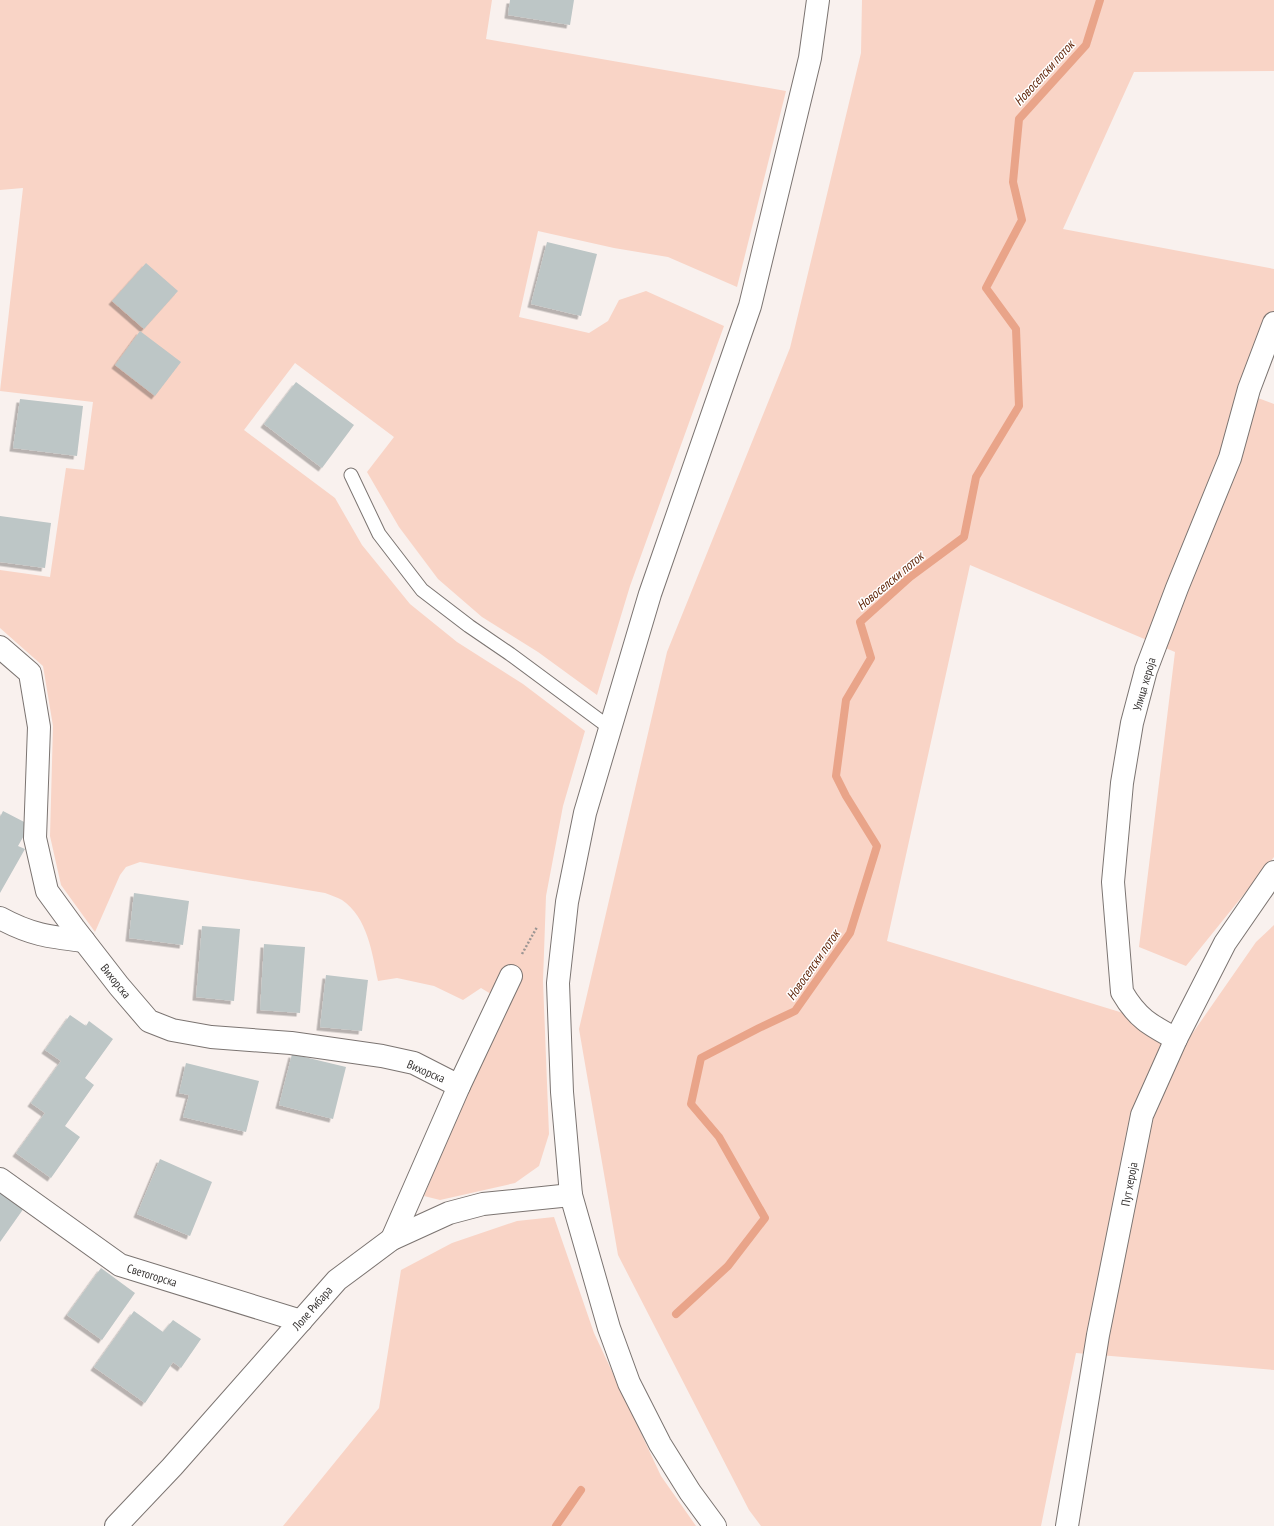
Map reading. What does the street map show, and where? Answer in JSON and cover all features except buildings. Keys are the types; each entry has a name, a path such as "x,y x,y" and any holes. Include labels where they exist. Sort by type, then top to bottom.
{"street":[{"path":"714,1526 690,1492 660,1444 629,1383 609,1328 571,1195 562,1092 558,983 567,902 585,814 650,594 750,306 810,58 818,0"},
{"name":"Улица хероја","path":"1176,1039 1146,1023 1130,1006 1122,992 1112,882 1122,782 1132,723 1146,670 1176,588 1230,458 1249,389 1274,323"},
{"name":"Вихорска","path":"0,647 30,673 39,727 35,838 47,891 119,986 149,1021 172,1030 211,1037 291,1043 382,1056 414,1063 459,1086"},
{"name":"Пут хероја","path":"1067,1526 1098,1335 1142,1115 1176,1039 1225,943 1274,872"},
{"path":"0,918 18,928 40,935 84,941"},
{"path":"392,1239 459,1086 512,976"},
{"name":"Светогорска","path":"0,1179 120,1265 301,1321"},
{"name":"Лоле Рибара","path":"116,1526 172,1466 337,1280 392,1239 449,1213 483,1204 571,1195"}],"lane":[{"path":"351,475 379,534 422,590 468,626 510,654 610,728"}],"path":[{"path":"512,976 540,922"}],"shaded area":[{"path":"0,0 492,0 486,39 786,91 737,287 668,257 614,248 538,231 519,317 589,333 608,321 619,300 646,291 724,326 630,586 597,695 538,652 482,617 438,579 399,527 367,472 394,437 295,363 244,430 335,498 362,545 410,604 457,642 523,684 585,731 563,806 546,896 543,981 549,1134 539,1166 515,1183 440,1200 424,1196 504,1002 481,988 463,1000 434,986 397,978 378,981 368,937 358,916 342,900 325,893 140,862 126,867 120,875 95,932 61,885 50,836 53,726 43,666 0,628 0,570 50,577 66,468 84,470 93,402 0,391 23,188 0,190"},
{"path":"862,0 1274,0 1274,71 1134,72 1063,229 1274,269 1274,339 1250,395 1274,404 1274,857 1186,966 1139,947 1175,652 970,565 887,941 1192,1034 1256,942 1274,925 1274,1370 1076,1353 1041,1526 761,1526 749,1510 618,1255 579,1029 667,652 790,348 861,53"},
{"path":"554,1217 594,1333 661,1476 696,1526 283,1526 379,1408 401,1270 452,1243 517,1221"}],"waterway":[{"name":"Новоселски поток","path":"676,1314 728,1266 765,1218 719,1137 691,1104 701,1058 795,1011 850,933 877,846 846,796 836,776 846,700 871,658 860,622 910,577 964,537 976,477 1019,406 1016,329 986,288 1022,220 1013,182 1019,119 1086,45 1100,0"},
{"name":"Новоселски поток","path":"556,1526 581,1490"}]}
